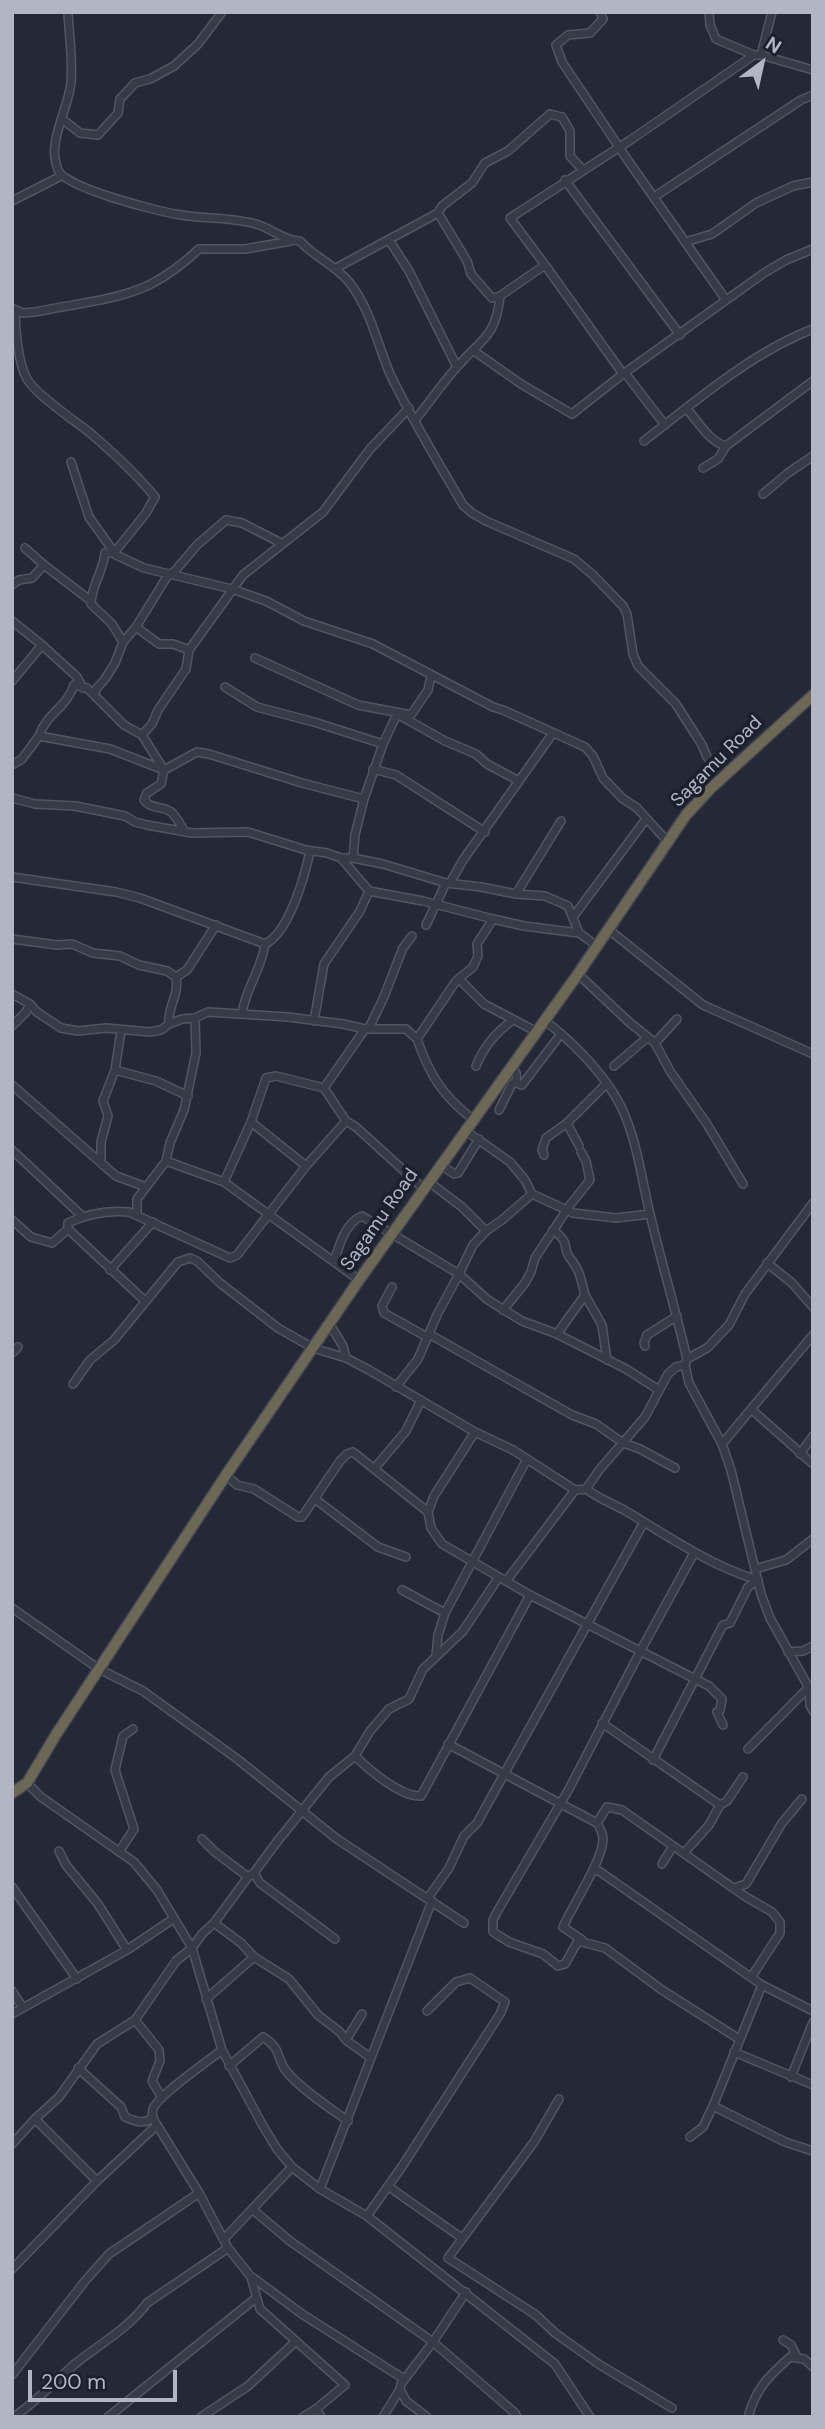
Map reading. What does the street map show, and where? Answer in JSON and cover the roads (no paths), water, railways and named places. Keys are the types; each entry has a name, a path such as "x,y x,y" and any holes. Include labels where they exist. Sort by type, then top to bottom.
{"highway":[{"name":"Sagamu Road","path":"12,1793 27,1783 226,1475 359,1280 545,1021 686,815 723,777 813,695"}],"street":[{"path":"68,12 71,84 55,158 61,176 79,186 141,206 182,215 257,224 278,232 291,241"},
{"path":"62,119 80,132 98,135 118,113 120,99 135,83 150,79 174,66 198,44 222,12"},
{"path":"600,12 603,19 590,33 568,35 556,45 562,62 726,300"},
{"path":"709,12 710,25 716,39 758,55 813,70"},
{"path":"665,425 510,218 758,55 772,12"},
{"path":"654,197 801,100 813,96"},
{"path":"336,268 438,213 442,206 472,183 485,163 508,151 550,114 562,117 570,131 570,156 583,170"},
{"path":"12,201 61,176"},
{"path":"565,180 680,335"},
{"path":"685,242 712,234 756,203 793,186 813,182"},
{"path":"438,213 467,261 471,274 492,298 500,296 545,265"},
{"path":"389,240 409,271 457,367"},
{"path":"114,553 146,513 155,497 140,479 91,434 60,411 27,380 15,331 14,309 23,313 35,312 110,297 149,285 182,264 199,249 245,249 300,241 307,249 336,268 350,283 364,306 391,374 467,510 574,559 623,606 628,614 633,654 638,666 676,704 707,757 723,777"},
{"path":"474,351 521,384 572,414 726,300 786,260 813,249"},
{"path":"415,420 457,367 490,334 498,315 500,296"},
{"path":"645,441 686,408 758,358 794,336 813,329"},
{"path":"704,468 718,459 726,446 813,381"},
{"path":"142,735 152,724 158,710 186,668 189,650 243,575 323,512 370,449 409,408"},
{"path":"686,408 711,439 726,446"},
{"path":"763,494 788,473 812,460"},
{"path":"71,462 89,517 114,553"},
{"path":"95,694 115,663 123,642 136,627 168,575 226,520 242,523 281,543"},
{"path":"25,548 91,601"},
{"path":"123,642 112,624 95,610 91,601 105,553 114,553 144,568 168,575 232,589 266,601 304,621 373,644 493,708 503,710 589,750 603,778 668,842"},
{"path":"12,585 19,580 32,578 44,565"},
{"path":"12,621 77,677 83,688"},
{"path":"136,627 159,644 189,650"},
{"path":"12,681 42,645"},
{"path":"255,658 358,705 397,714 411,715 428,690 431,677"},
{"path":"12,765 22,759 40,736 43,725 54,710 65,703 74,685 88,688 124,726 142,735 164,770 161,784 147,793 144,800 150,807 167,809 173,813 185,832"},
{"path":"225,687 257,707 383,744"},
{"path":"353,858 355,835 373,769 397,714"},
{"path":"397,714 445,741 476,754 487,764 519,781"},
{"path":"426,925 463,860 553,733"},
{"path":"40,736 110,749 164,770"},
{"path":"164,770 191,754 200,752 364,800"},
{"path":"373,769 396,775 485,832"},
{"path":"12,798 35,804 88,808 125,816 135,822 185,832 248,832 310,851 353,858 448,883 545,896 568,906 579,933 597,946"},
{"path":"573,917 646,818"},
{"path":"516,894 561,821"},
{"path":"242,1014 244,1001 263,959 265,944 277,933 298,897 310,851"},
{"path":"341,858 369,891 423,901 524,926 579,933"},
{"path":"12,877 116,892 158,904 265,944"},
{"path":"314,1021 324,964 360,911 369,891"},
{"path":"417,1039 456,981 473,967 478,956 477,944 494,919"},
{"path":"176,977 187,970 216,925"},
{"path":"608,929 703,1005 813,1054"},
{"path":"324,1088 367,1028 383,999 403,948 412,936"},
{"path":"12,939 57,945 72,944 93,953 120,956 139,965 167,971 176,977 178,985 169,1009 169,1024"},
{"path":"578,974 655,1043 743,1184"},
{"path":"460,980 484,1004 537,1032"},
{"path":"12,994 61,1028 78,1031 99,1028 150,1032 208,1012 289,1017 367,1028 406,1029 417,1039 427,1068 443,1091 459,1109 474,1119"},
{"path":"12,1026 30,1004"},
{"path":"137,1215 137,1199 166,1161 188,1096 196,1053 195,1018"},
{"path":"655,1043 677,1019"},
{"path":"476,1066 488,1042 513,1020"},
{"path":"545,1021 561,1032 618,1100 634,1142 677,1316 689,1383 722,1444 737,1489 755,1569 770,1618 811,1689 810,1705 813,1711"},
{"path":"101,1163 101,1142 108,1116 103,1101 115,1070 121,1031"},
{"path":"614,1066 648,1037"},
{"path":"516,1081 522,1085 557,1039"},
{"path":"499,1110 516,1081 516,1073 512,1067"},
{"path":"115,1070 156,1081 188,1096"},
{"path":"224,1182 251,1122 266,1078 276,1076 324,1088 345,1121 356,1127 426,1186 462,1207 486,1231"},
{"path":"544,1155 542,1150 546,1138 567,1123 606,1084"},
{"path":"12,1085 117,1176 146,1187"},
{"path":"145,1301 68,1229 68,1223 82,1216 115,1211 137,1215 230,1258 237,1255 306,1166 345,1121"},
{"path":"251,1122 306,1166"},
{"path":"503,1310 525,1283 535,1258 590,1180 586,1161 567,1123"},
{"path":"466,1131 502,1154 517,1170 532,1194 579,1215 616,1217 650,1214"},
{"path":"442,1165 454,1174 458,1173 479,1139"},
{"path":"12,1150 82,1216"},
{"path":"166,1161 224,1182 359,1280"},
{"path":"397,1387 418,1359 473,1245 532,1194"},
{"path":"586,1489 645,1417 659,1390 676,1367 707,1348 729,1325 745,1294 813,1203"},
{"path":"559,1206 562,1218"},
{"path":"334,1262 340,1241 359,1216 420,1249 458,1274 503,1310 522,1321 557,1334 659,1390"},
{"path":"12,1220 31,1237 44,1241 52,1242 68,1229"},
{"path":"110,1270 153,1222"},
{"path":"553,1230 563,1237 567,1244 567,1255 578,1267 585,1295 602,1325 607,1360"},
{"path":"73,1384 90,1360 114,1340 178,1262 190,1258 278,1328 313,1348 346,1358 527,1459 575,1490 586,1489 694,1553 758,1580"},
{"path":"767,1263 792,1283 813,1307"},
{"path":"392,1287 382,1306 384,1313 572,1415 596,1424 623,1443 675,1468"},
{"path":"557,1334 585,1295"},
{"path":"645,1346 647,1335 677,1316"},
{"path":"330,1325 343,1346 346,1358"},
{"path":"722,1444 813,1335"},
{"path":"374,1469 406,1431 421,1401"},
{"path":"751,1409 813,1464"},
{"path":"475,1432 447,1474 428,1512 431,1528 438,1539 530,1595 712,1688 722,1699 717,1712 723,1725"},
{"path":"800,1454 813,1436"},
{"path":"226,1475 237,1485 254,1489 302,1517 347,1454 353,1452 428,1512"},
{"path":"436,1655 445,1612 527,1459"},
{"path":"12,2144 59,2097 97,2044 135,2020 176,1961 192,1948 214,1923 301,1811 338,1767 355,1756 370,1731 389,1709 408,1699 423,1669 463,1631 575,1490"},
{"path":"315,1499 371,1542 406,1557"},
{"path":"320,2189 430,1900 464,1836 477,1823 644,1522"},
{"path":"755,1569 786,1560 813,1539"},
{"path":"583,1941 576,1942 565,1964 558,1966 542,1954 492,1932 497,1912 560,1803 694,1553"},
{"path":"653,1760 723,1625 730,1623 748,1587 758,1580"},
{"path":"402,1590 445,1612"},
{"path":"355,1756 385,1781 419,1797 425,1793 448,1744 530,1595"},
{"path":"12,1608 99,1669 143,1691 236,1758 337,1839 464,1923"},
{"path":"788,1652 803,1651 813,1646"},
{"path":"748,1749 811,1689"},
{"path":"602,1723 720,1805"},
{"path":"119,1852 134,1829 115,1770 123,1736 133,1729"},
{"path":"448,1744 597,1823 603,1840 593,1870 563,1927 583,1941 605,1948 662,1990 738,2039"},
{"path":"684,1853 709,1825 720,1805 727,1801 743,1777"},
{"path":"27,1783 41,1797 134,1862 157,1890 192,1948 229,2066 277,2149 292,2167 320,2189 367,2216 555,2364 590,2417"},
{"path":"734,1888 746,1884 782,1823 803,1799"},
{"path":"597,1823 607,1807 622,1810 772,1912 781,1926 780,1933 752,1976"},
{"path":"202,1839 215,1852 251,1875 335,1939"},
{"path":"662,1864 673,1846"},
{"path":"59,1851 66,1865 98,1904 127,1950"},
{"path":"593,1870 599,1871 762,1985 813,2011"},
{"path":"12,1887 77,1979"},
{"path":"12,2014 127,1950 173,1919"},
{"path":"214,1923 241,1943 254,1957 289,1979 318,2015 371,2058"},
{"path":"206,1999 254,1957"},
{"path":"367,2216 500,2014 505,2002 470,1978 456,1982 427,2011"},
{"path":"690,2137 703,2127 713,2106 762,1985"},
{"path":"12,1992 23,2008"},
{"path":"346,2040 362,2014"},
{"path":"135,2020 159,2050 160,2061 152,2081 162,2098"},
{"path":"791,2077 813,2022"},
{"path":"229,2066 263,2037 275,2045 285,2069 348,2121"},
{"path":"222,2050 162,2098 153,2108 155,2122 229,2248 251,2277 302,2314 404,2379"},
{"path":"734,2052 813,2085"},
{"path":"78,2068 121,2107 125,2117 141,2122 155,2122"},
{"path":"559,2099 534,2141 448,2258 536,2315 555,2333 600,2365 671,2408"},
{"path":"713,2106 785,2142 813,2151"},
{"path":"35,2119 97,2181"},
{"path":"12,2269 155,2122"},
{"path":"224,2239 292,2167"},
{"path":"389,2186 462,2238"},
{"path":"12,2375 109,2254 199,2193"},
{"path":"252,2209 290,2241 433,2342 516,2413 517,2417"},
{"path":"14,2417 50,2389 74,2365 138,2316 147,2303 229,2248"},
{"path":"251,2277 260,2309 345,2385 303,2417"},
{"path":"383,2417 404,2379 433,2342 466,2292"},
{"path":"108,2417 256,2298"},
{"path":"783,2340 797,2357"},
{"path":"201,2417 248,2386 295,2342"},
{"path":"747,2417 763,2382 790,2357 804,2359 813,2367"},
{"path":"400,2389 406,2401 427,2417"},
{"path":"316,2409 321,2417"}]}
